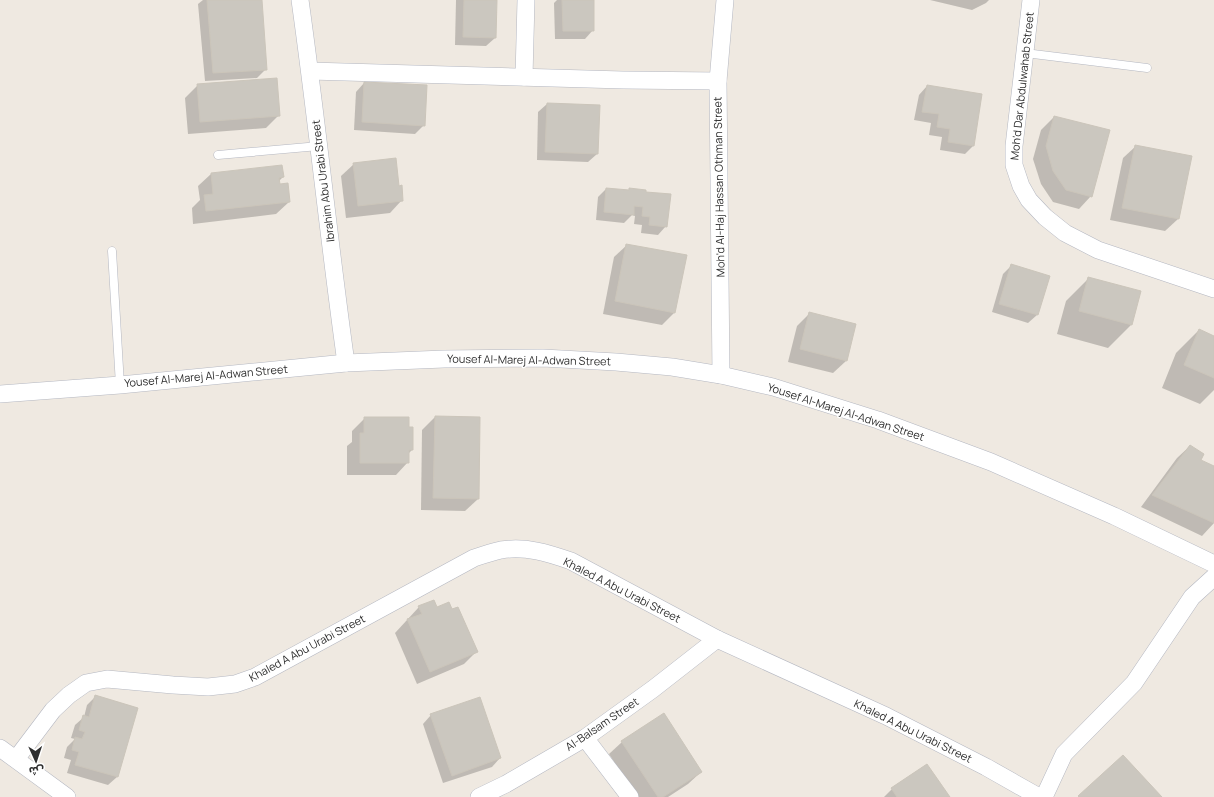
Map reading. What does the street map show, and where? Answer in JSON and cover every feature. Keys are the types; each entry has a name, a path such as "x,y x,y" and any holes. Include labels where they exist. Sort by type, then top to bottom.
{"street":[{"name":"Ibrahim Abu Urabi Street","path":"300,0 310,71 336,294 346,363"},
{"path":"524,77 526,0"},
{"name":"Moh'd Al-Haj Hassan Othman Street","path":"721,374 718,81 725,0"},
{"name":"Moh'd Dar Abdulwahab Street","path":"1031,0 1014,146 1014,165 1021,186 1029,200 1045,217 1064,233 1098,250 1214,289"},
{"path":"310,71 623,80 718,81"},
{"name":"Yousef Al-Marej Al-Adwan Street","path":"0,390 120,384 346,363 444,359 543,358 616,362 721,374 774,387 878,420 991,462 1114,516 1214,564"},
{"name":"Khaled A Abu Urabi Street","path":"16,759 53,710 69,695 86,683 107,679 208,687 235,684 255,677 474,558 502,550 525,549 547,553 571,561 717,639 886,716 986,767 1039,797"},
{"path":"1044,797 1064,754 1134,683 1192,597 1214,577"},
{"name":"Al-Balsam Street","path":"479,797 506,784 585,738 653,689 717,639"},
{"path":"585,738 630,797"},
{"path":"0,748 67,797"}],"lane":[{"path":"1025,53 1147,68"},
{"path":"218,155 319,146"},
{"path":"112,251 120,384"}],"building":[{"path":"207,0 262,0 267,70 213,73"},
{"path":"464,0 497,0 496,38 463,37"},
{"path":"562,0 594,0 594,31 563,31"},
{"path":"277,78 280,116 200,122 197,84"},
{"path":"364,82 427,85 425,126 362,122"},
{"path":"927,85 982,94 974,146 948,142 950,129 937,127 939,114 922,112"},
{"path":"547,103 600,105 598,154 545,152"},
{"path":"1054,116 1110,130 1092,197 1066,190 1053,171 1046,146"},
{"path":"1135,145 1192,156 1179,219 1122,208"},
{"path":"396,158 399,186 402,185 403,201 358,206 353,163"},
{"path":"282,165 284,177 279,178 280,184 288,183 290,202 206,211 204,195 213,194 211,173"},
{"path":"606,188 629,190 629,188 646,190 646,192 671,194 667,227 649,225 650,217 642,216 643,207 634,206 634,215 604,212"},
{"path":"626,244 687,255 675,313 615,301"},
{"path":"1011,264 1050,276 1038,315 999,304"},
{"path":"1088,277 1141,291 1132,325 1079,311"},
{"path":"809,312 856,324 847,361 800,349"},
{"path":"1199,329 1214,336 1214,378 1184,365"},
{"path":"435,416 480,417 479,499 433,498"},
{"path":"364,417 409,417 409,427 413,427 413,450 409,450 409,463 360,463 360,433 364,433"},
{"path":"1190,445 1204,454 1201,460 1214,466 1214,523 1152,495"},
{"path":"434,600 437,607 449,602 452,609 458,607 478,652 430,672 407,619 422,614 418,606"},
{"path":"95,695 138,708 118,777 75,765 79,752 72,750 75,737 82,739 85,732 79,730 83,715 89,717"},
{"path":"480,697 501,758 452,776 430,714"},
{"path":"664,713 702,772 663,797 658,797 621,741"},
{"path":"1123,755 1162,797 1078,796"},
{"path":"927,764 950,797 897,797 891,788"}]}
